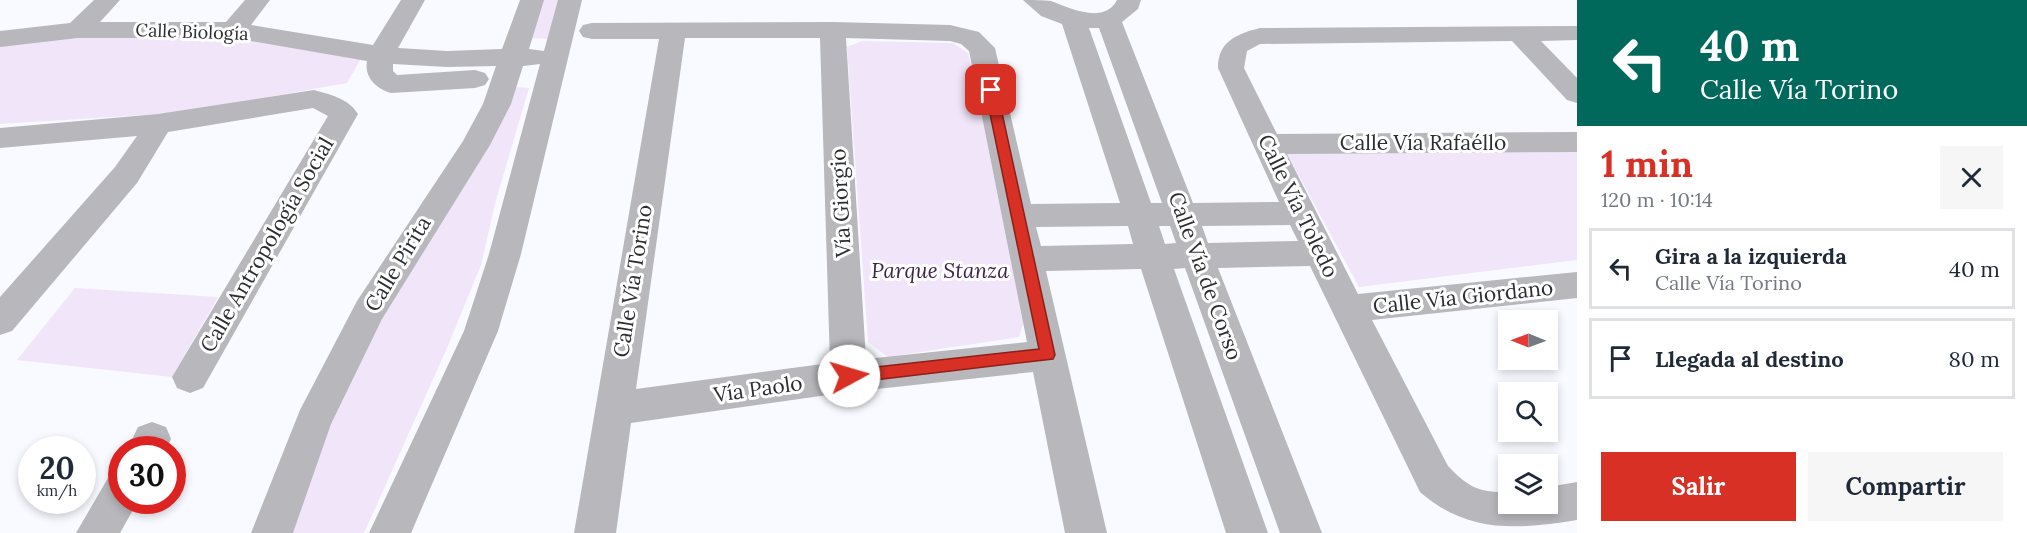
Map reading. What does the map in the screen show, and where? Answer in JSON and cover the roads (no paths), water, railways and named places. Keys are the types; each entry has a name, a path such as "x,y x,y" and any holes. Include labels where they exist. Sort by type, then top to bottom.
{"street":[{"path":"78,30 108,0"},
{"path":"233,30 258,0"},
{"path":"413,0 382,55 379,68 382,76 391,84 511,67 553,65"},
{"name":"Calle Pirita","path":"272,533 313,422 369,311 475,145 497,104 532,0"},
{"path":"390,533 481,332 505,254 570,0"},
{"path":"1035,0 1051,11 1073,18 1119,9"},
{"name":"Calle Vía de Corso","path":"1119,9 1182,215 1301,533"},
{"name":"Calle Vía de Corso","path":"1073,18 1247,533"},
{"name":"Calle Biología","path":"0,39 78,30 233,30 382,55"},
{"name":"Calle Vía Torino","path":"595,533 673,30"},
{"path":"592,31 833,30 950,33 970,38 982,48 1086,533"},
{"name":"Vía Giorgio","path":"833,30 849,376"},
{"path":"1518,33 1577,94"},
{"name":"Calle Vía Toledo","path":"1574,33 1260,36 1245,39 1235,47 1231,56 1231,68 1300,213 1434,479 1456,501 1472,509 1493,513 1577,501"},
{"name":"Calle Antropología Social","path":"158,124 314,99 332,104 344,114 190,377"},
{"path":"0,138 158,124"},
{"path":"0,321 126,175 144,150 158,124"},
{"name":"Calle Vía Rafaéllo","path":"1269,144 1577,142"},
{"path":"1018,216 1300,213"},
{"path":"1027,259 1320,252"},
{"name":"Calle Vía Giordano","path":"1348,309 1577,285"},
{"name":"Vía Paolo","path":"613,409 849,376 1047,355"},
{"path":"97,533 108,514"}],"park label":[{"name":"Parque Stanza","path":"940,271"}]}
